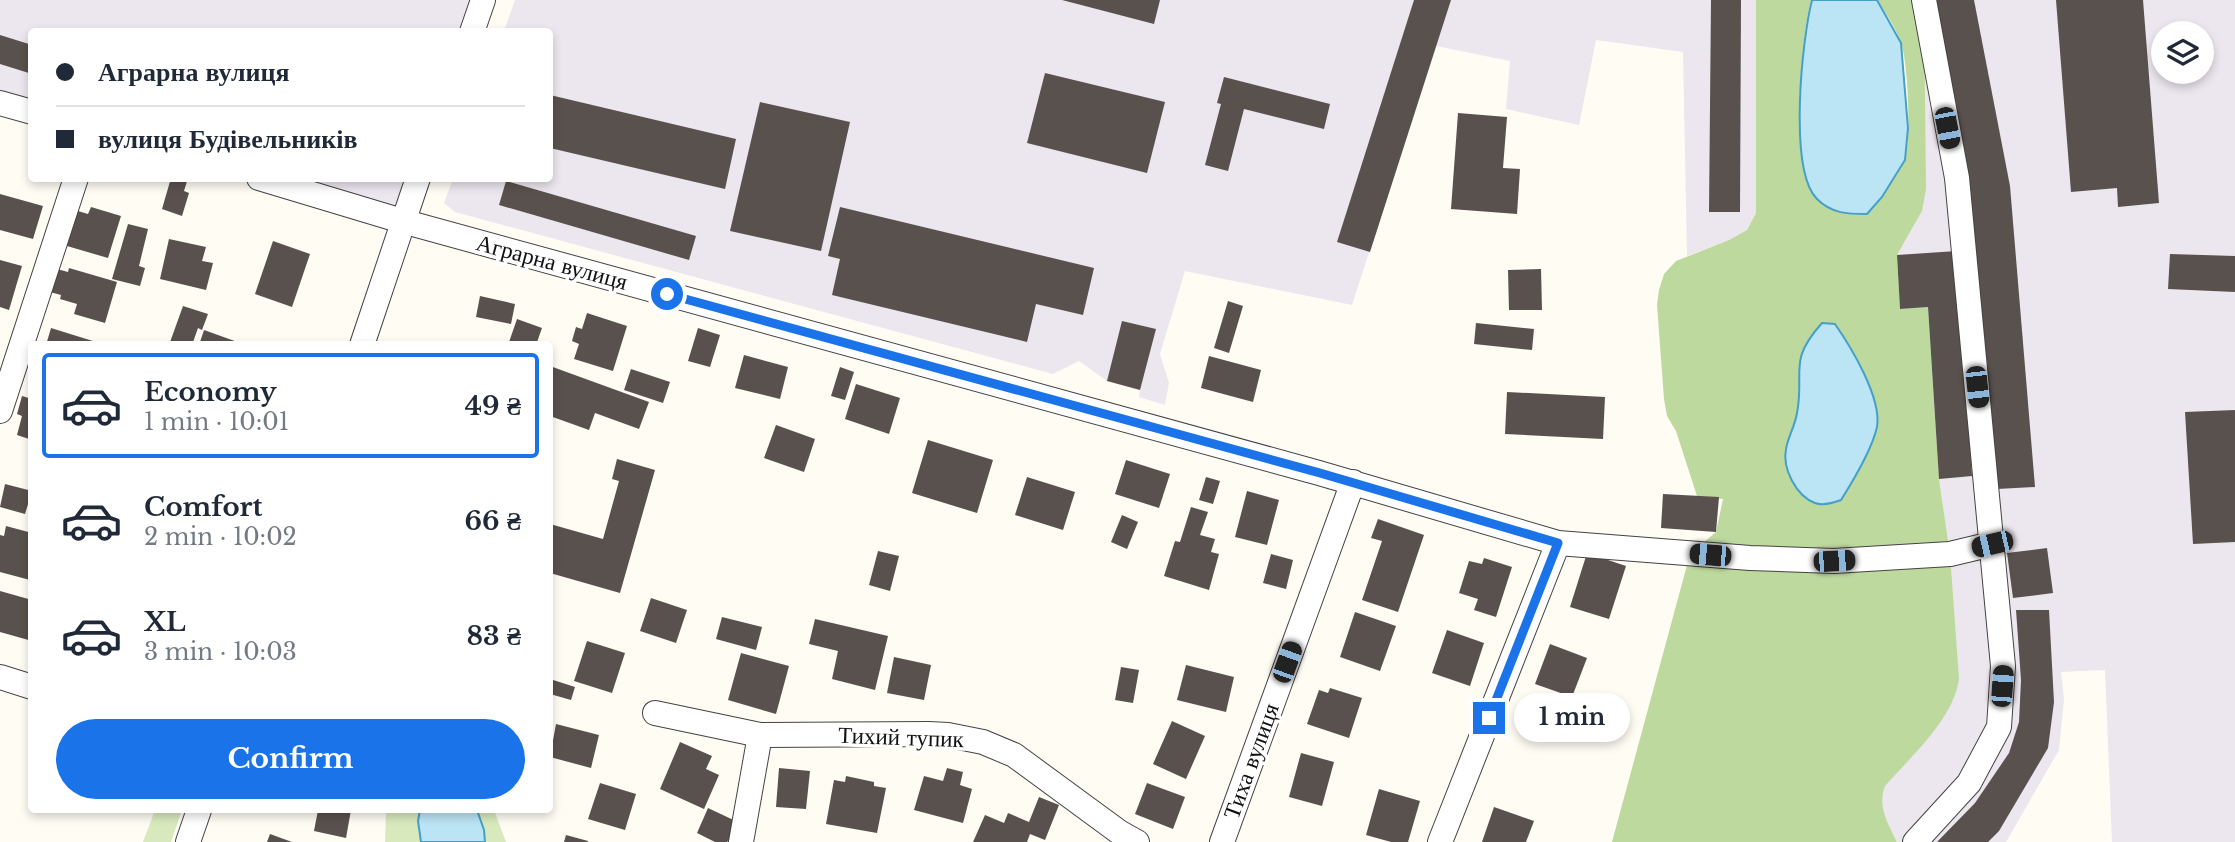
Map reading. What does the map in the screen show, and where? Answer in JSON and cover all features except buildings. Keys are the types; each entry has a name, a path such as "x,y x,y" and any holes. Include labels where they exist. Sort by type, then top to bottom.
{"street":[{"path":"473,28 483,0"},
{"path":"1915,842 1969,783 1999,727 2003,666 1956,178 1924,0"},
{"path":"0,103 28,111"},
{"path":"0,411 75,182"},
{"name":"Аграрна вулиця","path":"272,182 402,221 1353,482 1558,543 1749,558 1834,561 1950,554 1992,544"},
{"path":"363,341 417,182"},
{"name":"Тиха вулиця","path":"1222,842 1353,482"},
{"path":"1440,842 1558,543"},
{"path":"0,677 28,686"},
{"name":"Тихий тупик","path":"655,713 760,735 929,734 984,742 1014,755 1119,832 1138,842"},
{"path":"741,842 760,735"},
{"path":"188,842 198,813"}],"shaded area":[{"path":"0,0 483,0 473,28 28,28 28,111 0,103"},
{"path":"515,0 1756,0 1756,213 1747,230 1687,256 1683,52 1596,40 1579,125 1506,109 1510,61 1436,46 1352,305 1185,271 1160,354 1169,383 1165,405 1139,397 1140,390 1107,381 1079,361 1053,374 455,212 444,203 452,182 553,182 553,28 505,28"},
{"path":"1921,0 2235,0 2235,842 2112,842 2105,670 2061,672 2064,699 2059,750 2006,842 1897,842 1883,813 1881,797 1950,554 1939,479 1928,308 1900,309 1897,255 1922,211"},
{"path":"269,182 417,182 402,221"}],"green space":[{"path":"1756,0 1811,0 1804,43 1800,102 1802,159 1808,182 1816,198 1826,206 1867,214 1901,168 1908,137 1906,67 1901,43 1878,0 1921,0 1924,4 1926,189 1922,211 1897,255 1900,309 1928,307 1939,479 1950,554 1959,679 1949,709 1940,723 1885,786 1883,808 1897,842 1612,842 1690,554 1716,532 1723,499 1697,496 1676,431 1667,416 1657,305 1664,274 1676,261 1747,230 1756,213"},
{"path":"154,813 181,813 171,842 143,842"},
{"path":"386,813 495,813 506,842 385,842"}],"water":[{"path":"1812,0 1877,0 1901,43 1908,128 1905,160 1882,197 1867,214 1828,208 1817,199 1808,184 1800,134 1800,103 1804,43"},
{"path":"1822,323 1835,324 1864,373 1875,402 1877,427 1871,445 1841,500 1821,504 1808,499 1796,488 1788,473 1785,456 1797,413 1801,358 1811,336"},
{"path":"419,813 478,813 485,842 421,842"}],"route":[{"path":"667,294 1320,473 1558,543 1489,718"}]}
